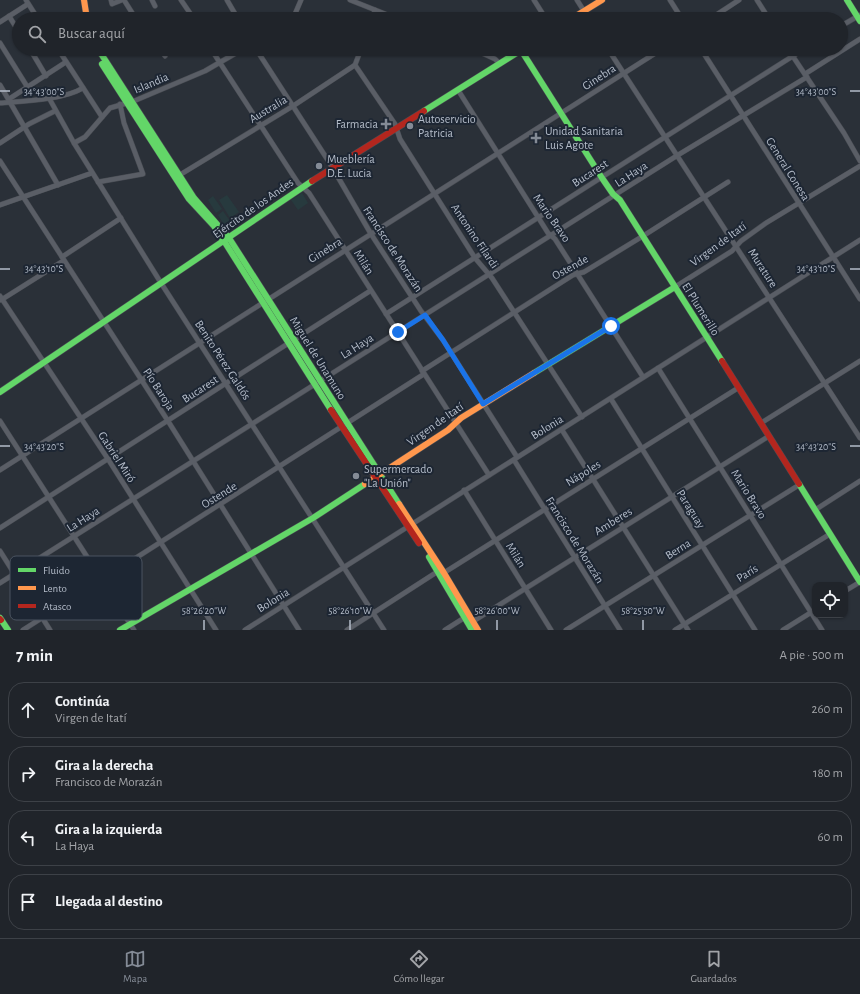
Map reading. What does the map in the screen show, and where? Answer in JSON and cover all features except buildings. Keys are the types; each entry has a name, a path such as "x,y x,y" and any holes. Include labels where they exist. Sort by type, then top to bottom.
{"street":[{"path":"84,0 86,12"},
{"path":"111,0 112,4 123,0 131,12"},
{"path":"152,0 155,6"},
{"path":"181,0 189,12"},
{"path":"226,0 234,12"},
{"path":"296,12 301,0"},
{"path":"352,0 381,12"},
{"path":"534,0 542,12"},
{"path":"577,0 584,11 602,0"},
{"path":"670,0 678,12"},
{"path":"721,12 739,0"},
{"path":"757,0 765,12"},
{"path":"847,0 859,18 848,23"},
{"path":"14,12 27,2 33,12"},
{"path":"0,22 12,14"},
{"path":"9,16 12,21"},
{"name":"La Haya","path":"848,48 860,40"},
{"path":"0,43 28,88"},
{"path":"34,56 46,76"},
{"path":"62,56 102,117"},
{"path":"98,56 130,102"},
{"path":"102,56 130,102"},
{"name":"Milán","path":"216,56 302,187 309,193 370,291 398,332 455,424 489,475"},
{"name":"Islandia","path":"74,143 85,137 110,108 130,102 205,71 230,56"},
{"name":"Francisco de Morazán","path":"261,56 293,106 371,234 412,298 451,353 483,404 544,510 620,630"},
{"path":"355,65 358,56"},
{"path":"488,56 495,59 500,64"},
{"name":"Ejército de los Andes","path":"0,392 302,187 513,56"},
{"name":"El Plumerillo","path":"526,56 602,178 643,236 860,582"},
{"name":"Murature","path":"612,56 826,383 860,438"},
{"name":"Ginebra","path":"0,470 651,56"},
{"name":"General Conesa","path":"705,56 860,299"},
{"path":"793,56 860,161"},
{"name":"Bucarest","path":"386,314 793,56"},
{"name":"La Haya","path":"44,556 835,56"},
{"path":"10,101 66,62"},
{"name":"Australia","path":"177,176 293,106 355,65"},
{"name":"Antonino Filardi","path":"355,65 397,128 400,139 475,258 514,312 582,416"},
{"path":"0,85 58,185"},
{"path":"0,103 49,98 74,93 83,88"},
{"name":"Mario Bravo","path":"458,90 548,233 552,236 578,274 643,377"},
{"name":"Benito Pérez Galdós","path":"49,98 55,111 92,173 161,283 281,467 384,630"},
{"name":"Miguel de Unamuno","path":"130,102 193,204 226,240 292,342 344,427 410,525 471,623 478,630"},
{"path":"98,182 143,174 124,123 120,104"},
{"path":"0,143 25,126 55,111"},
{"name":"Pío Baroja","path":"0,161 168,421 298,630"},
{"name":"Virgen de Itatí","path":"142,617 313,518 483,404 675,287 737,246 741,241 766,222 860,166"},
{"path":"0,205 92,173"},
{"name":"Ostende","path":"140,556 344,427 451,353 514,312 643,236 728,182"},
{"path":"1,299 121,218"},
{"name":"Bolonia","path":"245,630 860,240"},
{"name":"Bucarest","path":"0,528 370,291"},
{"name":"Gabriel Miró","path":"1,299 108,459 160,544 216,630"},
{"path":"761,423 860,361"},
{"name":"Mario Bravo","path":"658,368 781,564 812,610"},
{"name":"Nápoles","path":"347,630 544,510 738,388"},
{"name":"Paraguay","path":"610,399 755,630"},
{"path":"0,421 86,556"},
{"path":"562,430 688,630"},
{"name":"Amberes","path":"471,623 769,436"},
{"path":"815,510 860,481"},
{"name":"Berna","path":"566,630 799,485"},
{"name":"Milán","path":"464,490 551,630"},
{"name":"París","path":"675,630 830,534"},
{"path":"0,551 10,566"},
{"name":"La Haya","path":"0,583 10,577"},
{"path":"848,589 860,582"},
{"path":"783,630 812,613"},
{"path":"445,630 467,616"},
{"name":"Mario Bravo","path":"816,618 822,630"},
{"path":"0,619 8,630"},
{"name":"Ostende","path":"23,630 39,620"},
{"path":"43,620 50,630"},
{"path":"127,620 134,630"},
{"name":"Virgen de Itatí","path":"120,630 137,620"},
{"name":"Miguel de Unamuno","path":"471,623 472,630"}],"green space":[{"path":"302,193 308,203 298,210 291,200"},
{"path":"227,195 239,212 230,218 219,200"},
{"path":"213,196 222,209 216,213 208,200"},
{"path":"223,211 232,224 226,228 218,215"}],"traffic: fast":[{"path":"847,0 860,21"},
{"path":"103,56 194,198 229,238 399,504"},
{"path":"424,111 512,56"},
{"path":"525,56 602,178 613,194 620,200 722,361"},
{"path":"102,64 189,199 214,226 224,241 331,410"},
{"path":"0,392 312,181"},
{"path":"534,373 675,287"},
{"path":"142,617 313,518 365,484"},
{"path":"799,484 860,582"},
{"path":"429,557 472,630"},
{"path":"0,618 8,630"},
{"path":"120,630 137,620"}],"traffic: slow":[{"path":"84,0 86,12"},
{"path":"582,12 602,0"},
{"path":"365,484 448,430 461,418 534,373"},
{"path":"399,504 444,573 478,630"}],"traffic: jam":[{"path":"312,181 424,111"},
{"path":"722,361 799,484"},
{"path":"331,410 419,543"}],"place":[{"name":"Farmacia","path":"386,124"},
{"name":"Autoservicio Patricia","path":"410,126"},
{"name":"Unidad Sanitaria Luis Agote","path":"536,138"},
{"name":"Mueblería D.E. Lucia","path":"319,166"},
{"name":"Supermercado \"La Unión\"","path":"356,476"}],"route":[{"path":"398,332 425,315 443,340 483,404 611,326"}]}
